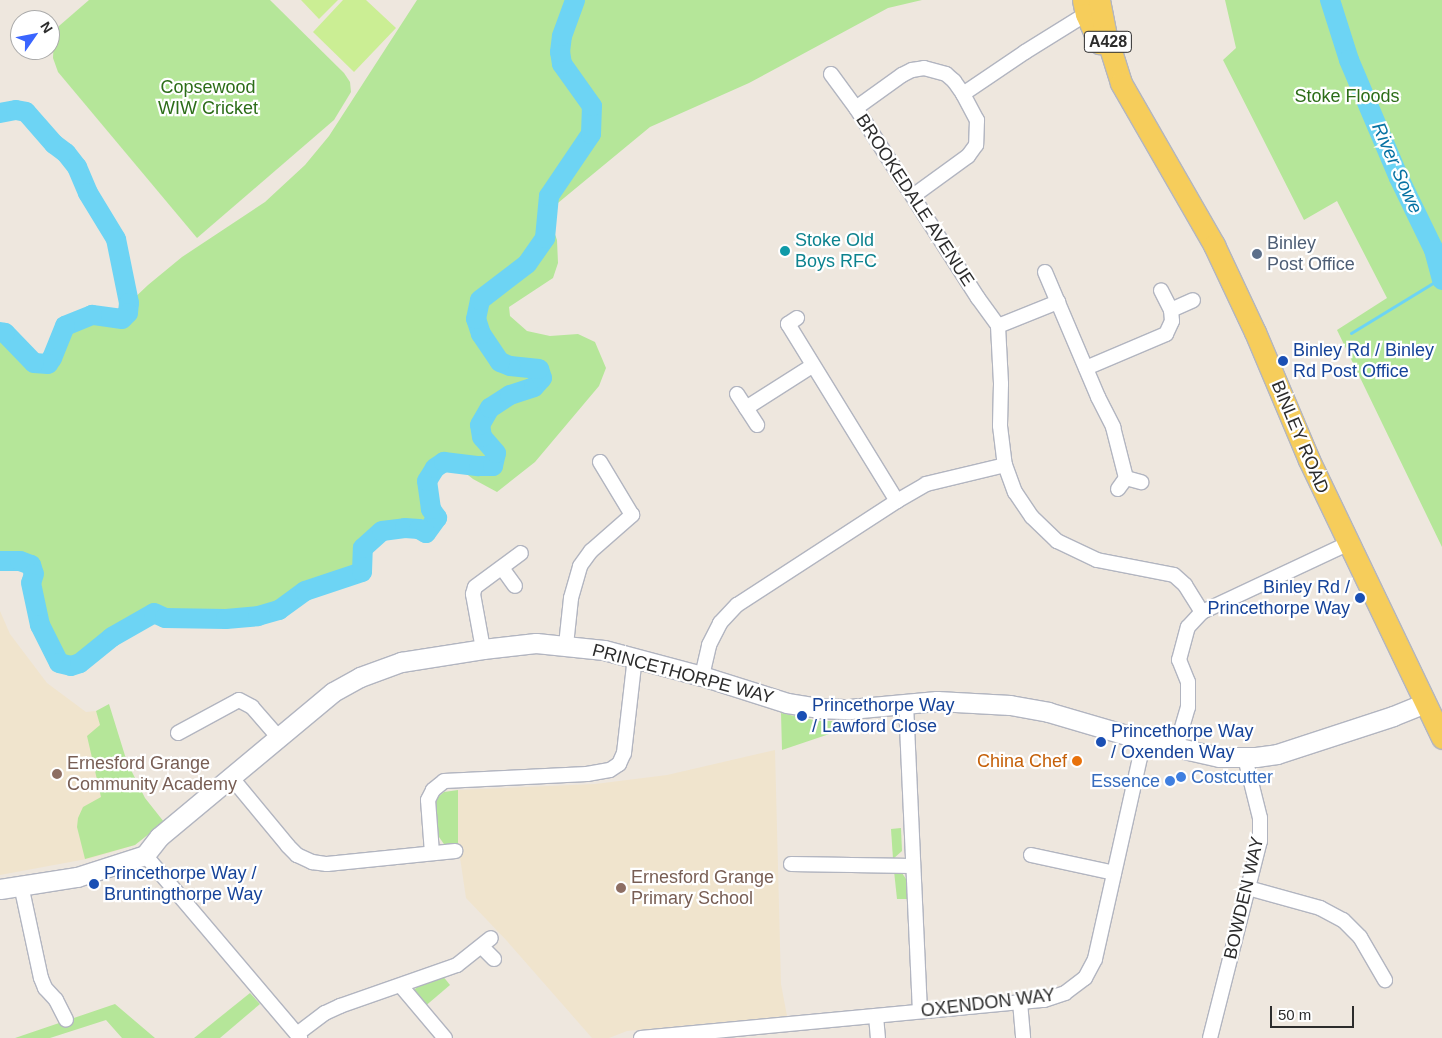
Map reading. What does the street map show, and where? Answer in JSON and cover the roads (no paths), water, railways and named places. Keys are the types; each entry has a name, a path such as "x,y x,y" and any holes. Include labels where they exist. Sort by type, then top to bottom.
{"main road":[{"name":"BINLEY ROAD","path":"1093,9 1106,58 1214,245 1255,332 1347,544 1442,738"}],"street":[{"path":"964,94 1025,52 1093,9"},
{"path":"856,108 902,76 918,69 946,74 964,94 977,120 976,145 968,156 913,196"},
{"name":"BROOKEDALE AVENUE","path":"831,74 856,108 998,326"},
{"path":"1045,272 1113,427 1122,484 1141,482"},
{"path":"1086,368 1161,338 1170,330 1172,321 1171,310 1162,290"},
{"path":"1171,310 1193,300"},
{"path":"1058,302 998,326 1001,384 1000,426 1005,465 1015,492 1032,517 1057,541 1097,560 1174,576 1185,585 1202,612"},
{"path":"797,318 788,324 812,366 897,501"},
{"path":"746,408 812,366"},
{"path":"737,394 757,425"},
{"path":"566,645 571,598 580,566 591,551 632,514 600,462"},
{"path":"702,676 709,646 720,624 737,605 926,484 1005,465"},
{"path":"1176,748 1188,707 1188,682 1180,660 1182,644 1188,627 1202,612 1347,544"},
{"path":"483,649 473,594 475,587 521,553"},
{"path":"502,568 515,586"},
{"name":"PRINCETHORPE WAY","path":"145,855 159,837 277,736 333,692 360,677 401,662 483,649 536,643 566,645 635,657 787,703 817,708 850,709 955,700 1017,706 1048,712 1176,748 1212,756 1244,758 1287,751 1425,704"},
{"path":"432,853 428,800 435,787 444,782 587,774 610,770 619,764 624,753 635,657"},
{"path":"176,735 239,700 248,702 277,736"},
{"path":"906,704 920,1011"},
{"name":"OXENDON WAY","path":"641,1038 1020,1002 1059,996 1072,989 1089,972 1095,959 1144,740"},
{"name":"BOWDEN WAY","path":"1211,1038 1259,848 1261,828 1244,758"},
{"path":"231,777 288,846 307,860 328,864 455,851"},
{"path":"0,889 77,877 145,855 298,1036 325,1013 457,965 487,942 494,959"},
{"path":"1031,855 1114,873"},
{"path":"791,864 912,866"},
{"path":"21,886 41,978 66,1020"},
{"path":"1248,888 1320,908 1343,920 1360,937 1385,980"},
{"path":"401,986 445,1038"},
{"path":"1020,1002 1023,1038"},
{"path":"876,1016 878,1038"}],"waterway":[{"name":"River Sowe","path":"0,561 20,561 31,565 34,574 31,583 40,625 59,663 71,666 80,663 112,637 154,613 165,618 226,619 258,616 279,610 305,591 362,572 363,548 382,531 405,528 419,529 426,533 437,518 431,509 427,481 435,468 444,462 493,466 496,453 482,437 480,425 490,408 510,395 534,387 542,378 539,369 510,366 500,362 481,334 476,319 480,300 527,264 545,238 549,196 591,134 592,106 562,64 560,52 562,36 575,0"},
{"name":"River Sowe","path":"1330,0 1349,60 1399,178 1434,250 1442,280"},
{"name":"River Sowe","path":"0,113 16,110 26,112 77,167 88,193 116,239 129,303 128,313 122,319 92,315 65,326 48,364 34,363 5,333 0,332"},
{"path":"1351,333 1441,278"}],"place":[{"name":"Stoke Old Boys RFC","path":"785,251"},
{"name":"Binley Post Office","path":"1257,254"},
{"name":"Binley Rd / Binley Rd Post Office","path":"1283,361"},
{"name":"Binley Rd / Princethorpe Way","path":"1360,598"},
{"name":"Princethorpe Way / Lawford Close","path":"802,716"},
{"name":"Princethorpe Way / Oxenden Way","path":"1101,742"},
{"name":"China Chef","path":"1077,761"},
{"name":"Ernesford Grange Community Academy","path":"57,774"},
{"name":"Costcutter","path":"1181,777"},
{"name":"Essence","path":"1170,781"},
{"name":"Princethorpe Way / Bruntingthorpe Way","path":"94,884"},
{"name":"Ernesford Grange Primary School","path":"621,888"}],"park label":[{"name":"Stoke Floods","path":"1347,96"},
{"name":"Copsewood WIW Cricket","path":"208,98"}]}
